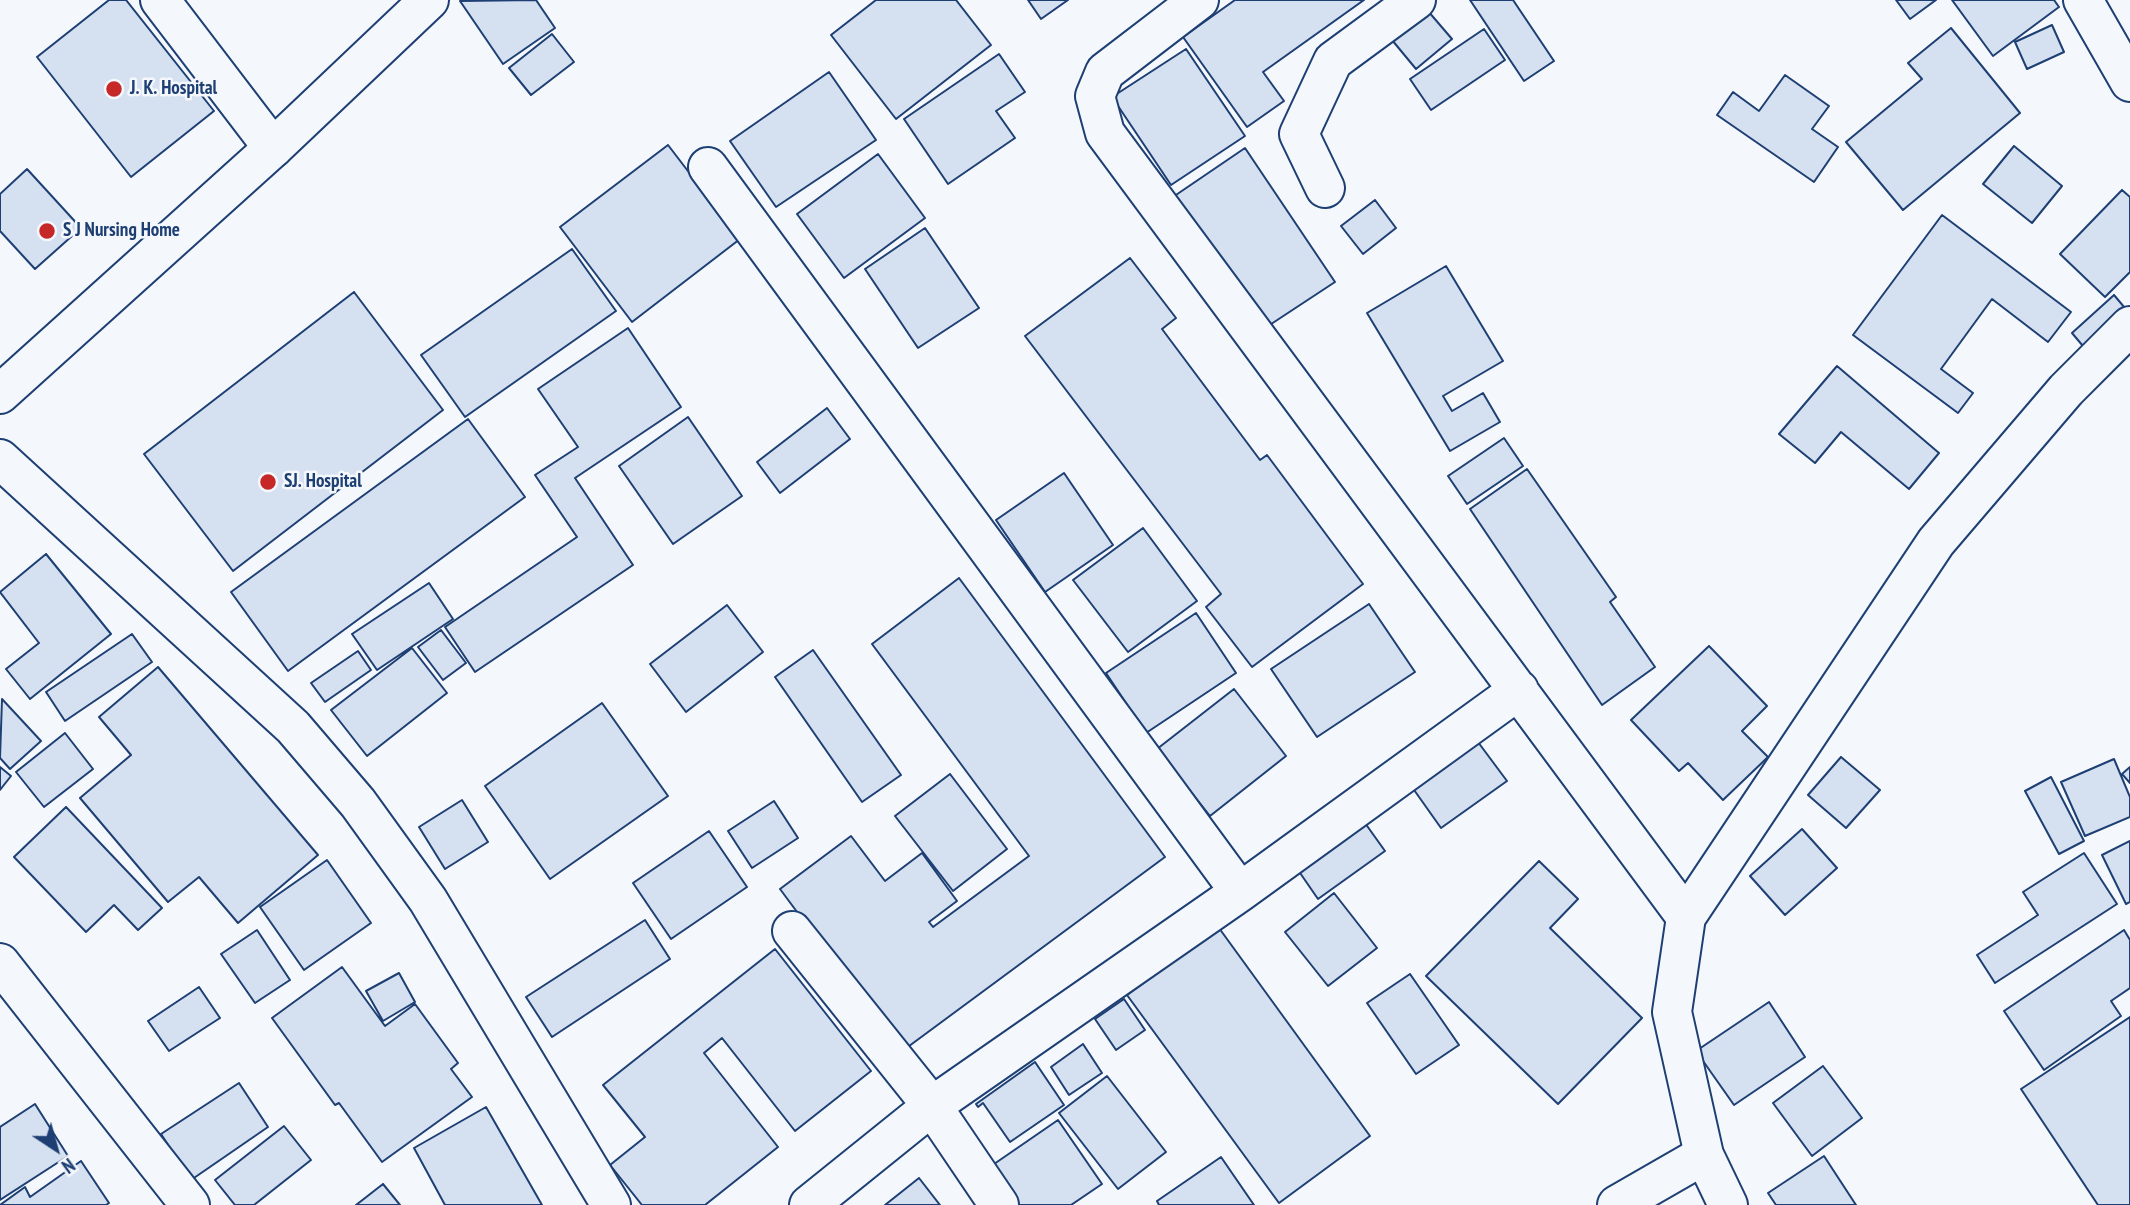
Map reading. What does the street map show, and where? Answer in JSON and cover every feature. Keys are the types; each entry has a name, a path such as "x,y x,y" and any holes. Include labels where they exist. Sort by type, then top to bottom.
{"street":[{"path":"160,0 273,148"},
{"path":"0,394 273,148 429,0"},
{"path":"1199,0 1105,72 1095,96 1105,133 1686,916"},
{"path":"1325,188 1299,134 1333,61 1416,0"},
{"path":"2083,0 2130,82"},
{"path":"708,167 1240,892"},
{"path":"1728,1205 1704,1155 1672,1012 1686,916 1936,542 2066,390 2130,326"},
{"path":"0,459 293,727 358,803 428,900 611,1205"},
{"path":"809,1205 932,1107 1240,892 1519,690"},
{"path":"792,931 932,1107 999,1205"},
{"path":"0,963 190,1205"},
{"path":"1617,1205 1704,1155"}],"building":[{"path":"109,0 126,0 214,111 131,177 37,57"},
{"path":"536,0 555,28 503,64 460,1"},
{"path":"876,0 956,0 991,45 896,119 831,35"},
{"path":"1028,0 1068,0 1041,19"},
{"path":"1235,0 1364,0 1263,72 1284,101 1247,127 1183,37"},
{"path":"1470,0 1513,0 1554,61 1524,81"},
{"path":"1896,0 1936,0 1910,19"},
{"path":"1952,0 2054,0 2059,7 1993,56"},
{"path":"1428,11 1452,39 1416,69 1392,40"},
{"path":"2052,25 2064,52 2027,69 2015,42"},
{"path":"1951,28 2020,113 1903,210 1846,142 1922,79 1908,63"},
{"path":"1484,29 1505,60 1431,110 1410,79"},
{"path":"552,34 574,62 531,95 509,68"},
{"path":"1186,49 1245,136 1171,185 1112,97"},
{"path":"999,54 1025,92 996,111 1015,138 948,184 904,119"},
{"path":"829,72 876,140 776,207 730,141"},
{"path":"1785,75 1829,106 1812,129 1838,147 1814,182 1717,115 1733,92 1759,111"},
{"path":"668,145 740,239 632,322 560,227"},
{"path":"2014,146 2062,186 2032,223 1983,184"},
{"path":"1245,148 1335,282 1259,332 1170,199"},
{"path":"878,154 925,218 844,278 797,214"},
{"path":"27,169 81,228 35,269 0,231 0,194"},
{"path":"2122,190 2130,197 2130,272 2105,297 2060,254"},
{"path":"1375,200 1396,228 1363,254 1341,226"},
{"path":"1942,215 2071,312 2048,342 1992,299 1941,369 1973,393 1958,413 1853,335"},
{"path":"925,228 979,308 918,348 865,269"},
{"path":"572,249 616,311 465,417 421,355"},
{"path":"1130,258 1176,318 1162,329 1260,460 1267,455 1363,584 1252,667 1206,607 1221,594 1025,336"},
{"path":"1446,266 1503,361 1443,396 1452,411 1483,393 1500,422 1450,451 1367,313"},
{"path":"354,292 443,410 233,571 144,454"},
{"path":"2114,295 2130,314 2088,352 2072,333"},
{"path":"628,328 681,407 575,478 633,565 475,672 445,627 577,537 535,475 578,447 538,389"},
{"path":"1837,366 1939,453 1909,489 1841,432 1815,463 1779,434"},
{"path":"827,408 850,439 780,493 757,462"},
{"path":"688,417 742,496 673,544 619,466"},
{"path":"468,419 525,497 288,671 231,592"},
{"path":"1504,438 1523,466 1467,504 1448,476"},
{"path":"1527,469 1616,597 1610,602 1655,667 1602,705 1470,509"},
{"path":"1064,473 1113,545 1045,592 996,520"},
{"path":"1143,528 1197,601 1128,652 1073,580"},
{"path":"46,554 111,634 30,699 6,669 39,643 0,592"},
{"path":"959,578 1165,857 901,1052 780,889 851,836 885,881 922,853 957,901 929,922 933,927 1029,856 872,644"},
{"path":"429,583 453,619 377,670 352,634"},
{"path":"1369,604 1415,672 1317,737 1271,669"},
{"path":"727,605 763,652 686,712 650,664"},
{"path":"1196,613 1236,673 1146,733 1106,673"},
{"path":"441,630 466,663 443,680 418,647"},
{"path":"132,634 152,662 65,721 46,692"},
{"path":"1709,646 1767,706 1742,731 1768,757 1723,800 1688,763 1679,771 1631,720"},
{"path":"412,648 447,693 367,756 331,710"},
{"path":"813,650 901,775 862,802 775,677"},
{"path":"358,651 371,670 325,702 311,683"},
{"path":"158,667 318,855 238,923 199,877 168,902 80,798 131,755 99,717"},
{"path":"1234,689 1286,756 1210,816 1157,749"},
{"path":"2,699 41,741 10,769 0,758"},
{"path":"602,703 668,796 550,879 485,786"},
{"path":"65,733 93,769 44,807 16,772"},
{"path":"1472,734 1507,781 1441,828 1407,780"},
{"path":"1841,757 1880,790 1846,828 1808,795"},
{"path":"2114,759 2130,797 2130,817 2085,836 2061,782"},
{"path":"0,767 11,776 0,790"},
{"path":"2130,767 2130,783 2122,774"},
{"path":"950,774 1007,849 953,891 895,816"},
{"path":"2051,777 2084,841 2059,854 2025,791"},
{"path":"462,800 488,842 445,869 419,827"},
{"path":"774,801 798,838 752,868 728,831"},
{"path":"66,807 162,908 138,930 114,905 86,932 14,857"},
{"path":"1365,823 1385,851 1318,899 1298,870"},
{"path":"1802,829 1837,868 1785,915 1750,876"},
{"path":"709,831 747,887 671,939 633,883"},
{"path":"2130,841 2130,902 2126,904 2102,855"},
{"path":"2084,853 2117,904 1995,983 1977,955 2038,915 2023,892"},
{"path":"327,860 371,923 304,970 260,907"},
{"path":"1539,861 1578,899 1550,928 1642,1018 1558,1104 1426,976"},
{"path":"1334,893 1377,948 1328,986 1285,932"},
{"path":"645,920 670,959 552,1037 526,997"},
{"path":"1219,928 1370,1136 1279,1203 1127,995"},
{"path":"257,930 290,980 255,1003 221,954"},
{"path":"2124,930 2130,940 2130,988 2111,1001 2121,1016 2044,1070 2004,1011"},
{"path":"775,949 871,1071 795,1131 722,1038 704,1053 778,1147 705,1205 642,1205 610,1165 645,1137 603,1085"},
{"path":"342,967 385,1026 415,1004 458,1063 451,1069 472,1097 382,1162 339,1103 335,1105 272,1018"},
{"path":"399,973 415,1002 383,1021 366,991"},
{"path":"1410,974 1459,1045 1416,1074 1367,1003"},
{"path":"199,987 220,1018 169,1051 148,1021"},
{"path":"1124,999 1145,1030 1116,1050 1095,1019"},
{"path":"1769,1002 1805,1057 1734,1105 1696,1051"},
{"path":"2130,1017 2130,1205 2098,1205 2021,1089"},
{"path":"1083,1044 1102,1073 1069,1095 1051,1067"},
{"path":"1035,1062 1064,1105 1010,1142 983,1103 978,1107 976,1104"},
{"path":"1823,1066 1862,1118 1812,1156 1773,1103"},
{"path":"1107,1076 1166,1152 1118,1189 1059,1113"},
{"path":"239,1083 268,1127 191,1180 161,1134"},
{"path":"35,1104 68,1156 0,1200 0,1127"},
{"path":"486,1107 542,1205 445,1205 414,1148"},
{"path":"1058,1120 1102,1184 1071,1205 1003,1205 981,1173"},
{"path":"284,1126 311,1160 254,1205 235,1205 215,1180"},
{"path":"1824,1156 1856,1205 1776,1205 1768,1193"},
{"path":"1221,1157 1254,1205 1159,1205 1157,1201"},
{"path":"81,1161 109,1203 106,1205 0,1205 25,1187 30,1197"},
{"path":"919,1178 940,1205 885,1205"},
{"path":"383,1184 400,1205 356,1205"}],"place":[{"name":"J. K. Hospital","path":"114,89"},
{"name":"S J Nursing Home","path":"47,231"},
{"name":"SJ. Hospital","path":"268,482"}]}
